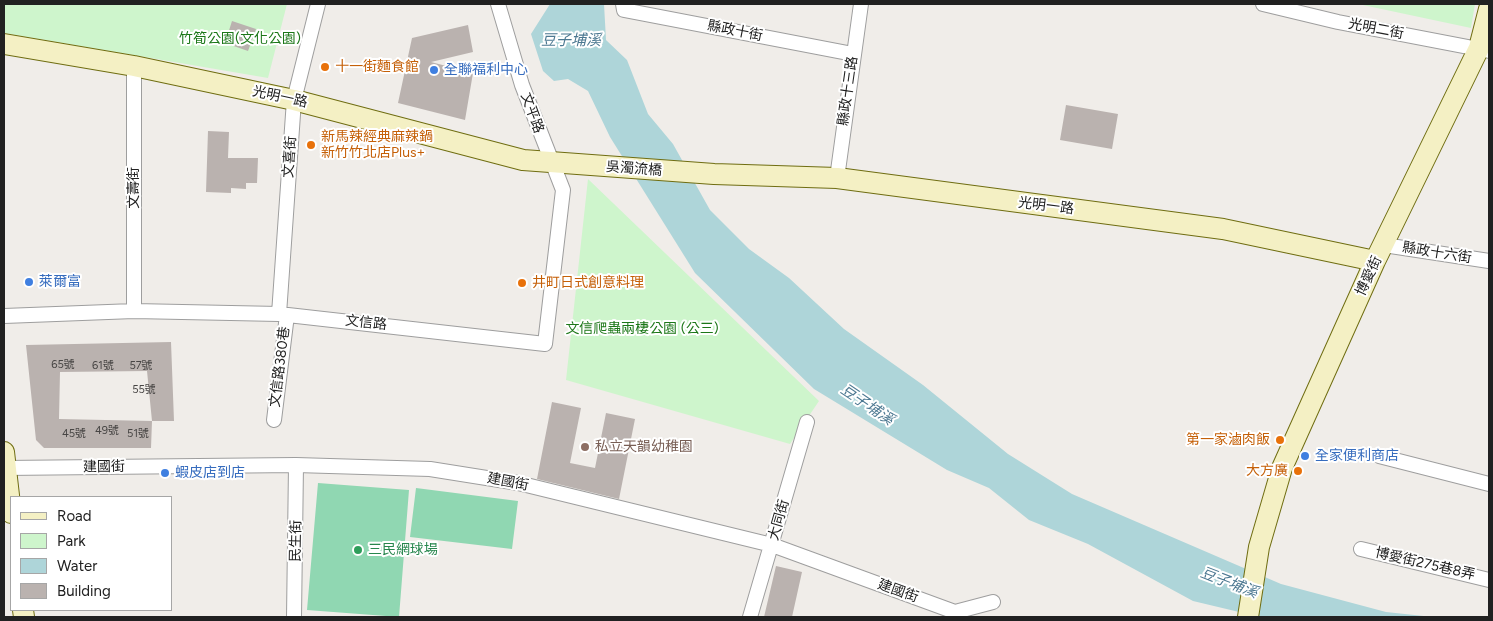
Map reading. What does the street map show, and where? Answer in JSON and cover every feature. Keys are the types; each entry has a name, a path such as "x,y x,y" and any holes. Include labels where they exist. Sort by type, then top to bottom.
{"street":[{"name":"文喜街","path":"283,314 294,100 318,4"},
{"name":"文平路","path":"498,4 522,85 543,143 554,164"},
{"name":"縣政十街","path":"623,4 624,10 853,54"},
{"name":"縣政十三路","path":"837,178 853,54 862,4"},
{"name":"光明二街","path":"1263,4 1338,22 1484,50"},
{"name":"博愛街","path":"1248,617 1259,547 1282,468 1380,253 1484,50 1489,9"},
{"name":"光明一路","path":"4,44 134,66 294,100 523,160 554,164"},
{"name":"文壽街","path":"134,66 134,311"},
{"name":"吳濁流橋","path":"554,164 714,174"},
{"name":"文信路","path":"4,316 134,311 283,314 545,344 563,190 554,164"},
{"name":"光明一路","path":"714,174 837,178 1223,229 1380,253"},
{"name":"縣政十六街","path":"1380,253 1489,261"},
{"name":"文信路380巷","path":"274,420 283,314"},
{"name":"大同街","path":"750,617 807,422"},
{"path":"1379,456 1489,484"},
{"name":"建國街","path":"4,462 296,465 430,469 518,483 772,545 954,612 993,602"},
{"path":"4,462 10,505"},
{"name":"民生街","path":"294,617 296,465"},
{"name":"博愛街275巷8弄","path":"1361,549 1489,580"}],"green space":[{"name":"竹筍公園(文化公園)","path":"4,4 287,4 268,78 4,33"},
{"path":"1358,4 1475,4 1471,28"},
{"name":"文信爬蟲兩棲公園 (公三)","path":"588,179 819,401 790,444 566,380"},
{"name":"三民網球場","path":"318,483 409,490 399,617 307,610"},
{"name":"三民網球場","path":"416,488 518,501 512,549 410,537"}],"water":[{"name":"豆子埔溪","path":"550,4 604,4 606,40 627,60 648,114 673,144 710,210 749,249 789,278 844,329 923,385 1008,454 1072,494 1281,584 1386,612 1433,617 1260,617 1193,601 1088,544 1029,520 989,488 947,470 814,389 695,273 610,137 588,91 568,79 554,81 543,71 531,34"}],"building":[{"path":"232,21 256,29 248,51 225,43"},
{"name":"全聯福利中心","path":"468,25 473,52 431,62 473,73 465,120 398,103 412,38"},
{"path":"1066,105 1118,114 1112,149 1060,140"},
{"path":"208,131 229,132 228,158 258,158 257,183 246,183 246,189 231,188 231,193 206,192"},
{"path":"171,342 174,421 152,421 151,448 44,448 36,440 26,345","holes":["147,371 152,421 59,419 60,372"]},
{"path":"552,402 581,408 570,463 595,468 606,413 635,419 619,499 537,479"},
{"path":"776,566 802,572 792,617 764,617"}],"place":[{"name":"十一街麵食館","path":"325,67"},
{"name":"全聯福利中心","path":"434,70"},
{"name":"新馬辣經典麻辣鍋 新竹竹北店Plus+","path":"311,145"},
{"name":"萊爾富","path":"29,282"},
{"name":"井町日式創意料理","path":"522,283"},
{"name":"第一家滷肉飯","path":"1280,440"},
{"name":"私立天韻幼稚園","path":"585,447"},
{"name":"全家便利商店","path":"1305,456"},
{"name":"大方廣","path":"1298,471"},
{"name":"蝦皮店到店","path":"165,473"},
{"name":"三民網球場","path":"358,550"}]}
